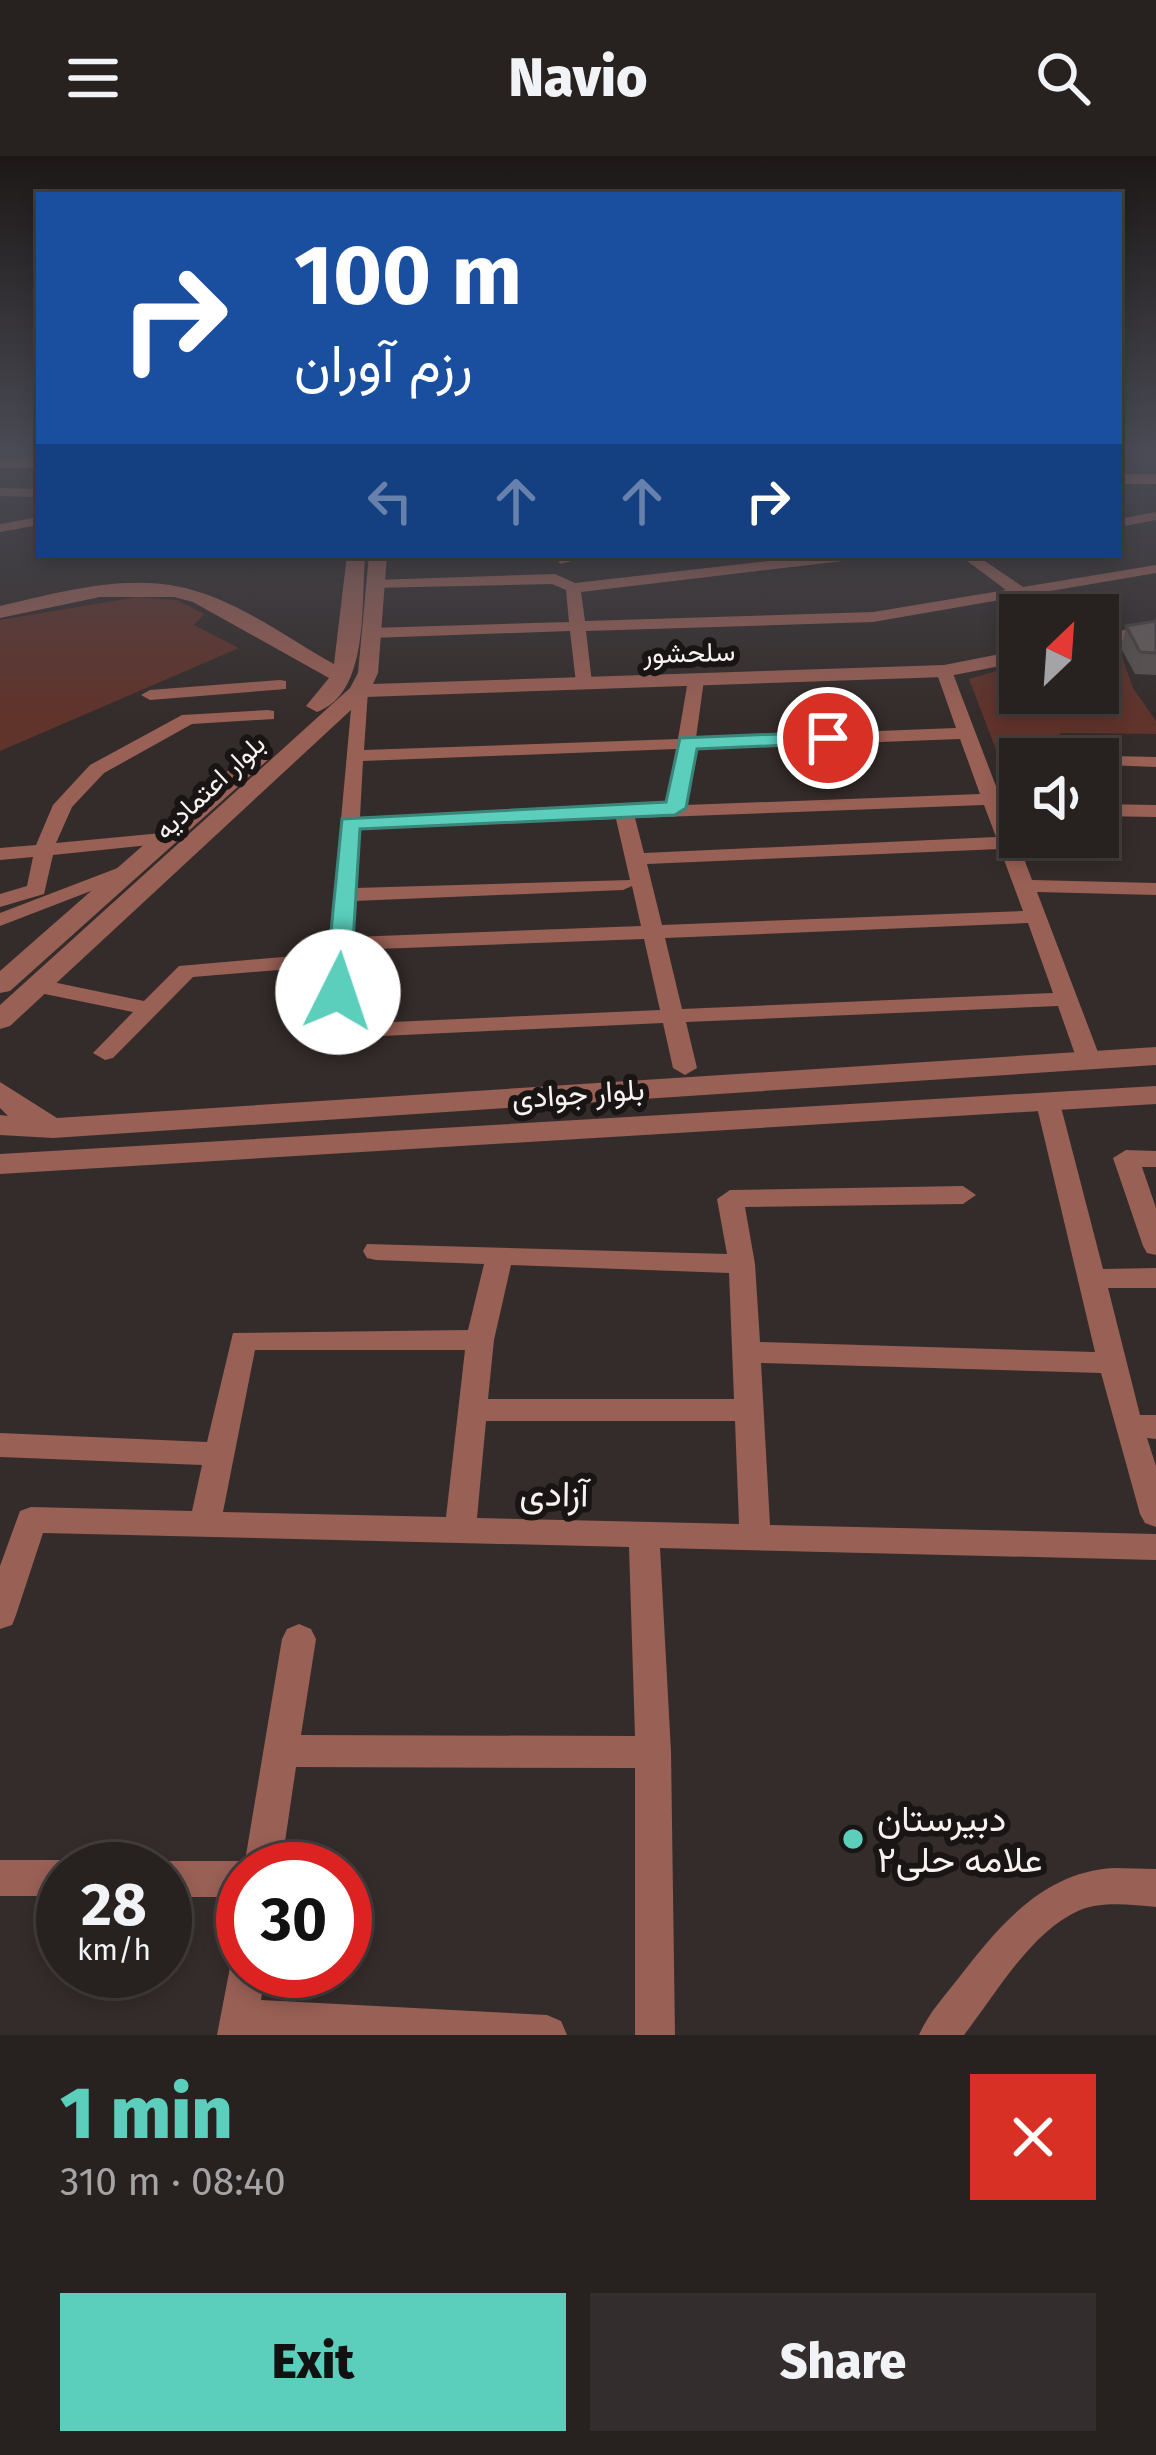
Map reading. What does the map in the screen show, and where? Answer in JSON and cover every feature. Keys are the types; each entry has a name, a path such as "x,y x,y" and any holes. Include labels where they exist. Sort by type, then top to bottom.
{"street":[{"path":"356,558 350,684 354,755 335,1026 339,1031 1064,999"},
{"path":"350,684 368,673 378,558"},
{"path":"374,585 555,579 573,588 834,558"},
{"path":"971,558 1022,594"},
{"path":"371,633 869,618 1156,569"},
{"path":"0,612 105,592 156,588 195,596 350,684"},
{"path":"573,588 584,683"},
{"path":"1119,637 1156,630"},
{"name":"سلحشور","path":"350,684 584,683 944,671 999,660"},
{"path":"944,671 999,821"},
{"path":"675,808 696,680"},
{"name":"بلوار اعتمادیه","path":"3,1010 67,928 162,838 350,684"},
{"name":"بلوار اعتمادیه","path":"3,1010 38,986 350,684"},
{"path":"150,695 280,685"},
{"path":"197,718 199,690"},
{"path":"36,898 44,849 63,805 97,769 156,734 197,718 268,715"},
{"path":"354,755 969,734"},
{"path":"1119,761 1156,762"},
{"path":"350,823 675,808 999,804"},
{"path":"1119,810 1156,811"},
{"path":"624,811 685,1068"},
{"path":"0,854 162,838"},
{"path":"635,859 999,843"},
{"path":"1011,858 1089,1060"},
{"path":"3,912 128,870"},
{"path":"345,895 623,884"},
{"path":"1022,886 1156,889"},
{"path":"3,912 67,928"},
{"path":"105,1053 187,971 341,951 652,932 1034,917"},
{"path":"38,986 149,1009"},
{"name":"بلوار جوادی","path":"0,1125 53,1127 1156,1056"},
{"path":"725,1084 737,1117"},
{"path":"0,1091 24,1114 53,1127"},
{"name":"بلوار جوادی","path":"10,1165 1156,1095"},
{"path":"1048,1103 1112,1363 1142,1426 1156,1514"},
{"path":"1156,1159 1126,1158 1156,1246"},
{"path":"755,1536 742,1264 730,1199 963,1195"},
{"path":"376,1251 742,1264"},
{"path":"460,1529 480,1340 500,1255"},
{"path":"1091,1279 1156,1278"},
{"path":"205,1524 243,1340 480,1340"},
{"path":"744,1352 1112,1363"},
{"path":"472,1411 748,1410"},
{"path":"0,1445 219,1454"},
{"name":"آزادی","path":"3,1597 31,1520 1156,1547"},
{"path":"644,1534 653,1752 655,2035"},
{"path":"267,1842 299,1639"},
{"path":"284,1750 653,1752"},
{"path":"0,1878 36,1878"},
{"path":"939,2035 1016,1942 1062,1899 1088,1889 1156,1888"},
{"path":"237,2027 547,2035"}],"shaded area":[{"path":"137,597 177,600 204,614 194,625 239,648 0,751 0,620"},
{"path":"1119,649 1133,688 1156,721 1156,734 999,738 998,755 969,679 999,670 999,714 1119,714"}],"building":[{"path":"1156,621 1156,653 1140,652 1126,626"}],"place":[{"name":"دبیرستان علامه حلی۲","path":"853,1839"}],"route":[{"path":"338,992 350,823 675,808 688,743 828,738"}]}
